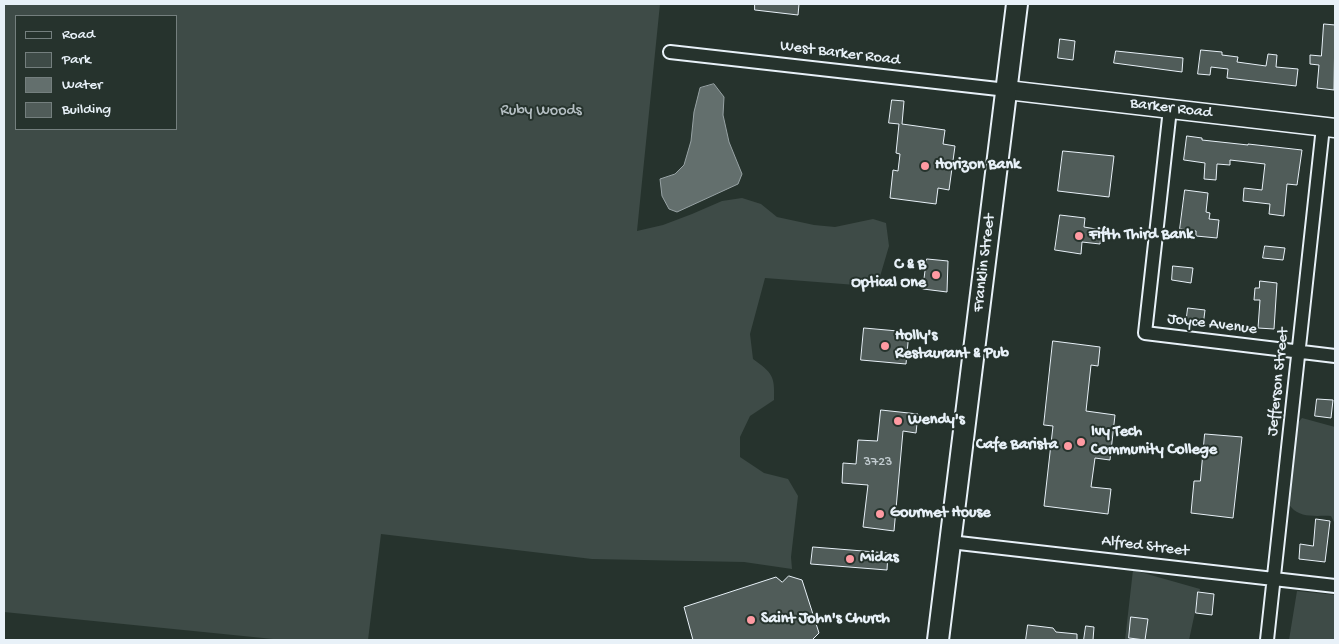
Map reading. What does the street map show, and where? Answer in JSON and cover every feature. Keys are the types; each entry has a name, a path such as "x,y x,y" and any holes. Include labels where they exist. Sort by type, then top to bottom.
{"main road":[{"name":"Franklin Street","path":"938,640 1017,4"}],"street":[{"name":"West Barker Road","path":"670,52 1007,90"},
{"name":"Barker Road","path":"1007,90 1329,127"},
{"name":"Joyce Avenue","path":"1170,109 1145,332 1335,356"},
{"name":"Jefferson Street","path":"1268,640 1299,352 1329,127"},
{"name":"Alfred Street","path":"950,542 1335,586"}],"green space":[{"name":"Ruby Woods","path":"4,4 660,4 637,231 663,225 722,201 742,198 761,204 777,217 814,225 835,227 873,219 886,223 889,246 879,280 856,285 765,278 750,334 753,359 771,375 773,380 774,400 750,416 740,437 740,457 764,473 788,479 798,496 791,557 792,569 744,562 592,559 381,534 368,640 283,640 4,612"},
{"path":"1302,418 1335,427 1335,524 1331,516 1305,515 1295,511 1289,504 1288,496 1292,477 1294,431"},
{"path":"1133,570 1200,589 1189,640 1125,640"},
{"path":"1297,591 1335,595 1335,640 1289,640"}],"water":[{"path":"714,84 724,97 723,115 729,142 742,174 738,184 677,212 669,209 662,196 660,179 675,174 684,165 691,141 694,112 700,88"}],"building":[{"path":"755,4 799,4 798,15 755,10"},
{"path":"1324,24 1335,25 1334,90 1317,88 1319,65 1310,64 1310,55 1321,56"},
{"path":"1060,39 1075,41 1073,60 1058,58"},
{"path":"1201,50 1222,52 1222,55 1238,57 1237,62 1266,66 1268,54 1277,55 1276,67 1298,69 1296,86 1227,78 1228,69 1211,67 1210,75 1198,74"},
{"path":"1116,51 1183,58 1182,72 1114,63"},
{"name":"Horizon Bank","path":"892,100 904,101 902,124 945,130 943,144 955,146 949,190 938,188 936,204 890,198 893,170 898,171 900,154 896,153 899,124 889,123"},
{"path":"1187,136 1202,138 1202,140 1302,150 1297,185 1287,184 1284,216 1269,214 1270,204 1243,201 1244,188 1262,190 1265,164 1230,160 1230,165 1217,164 1216,180 1204,179 1205,163 1184,160"},
{"path":"1063,151 1114,156 1109,197 1058,191"},
{"path":"1185,190 1208,193 1206,212 1210,213 1209,219 1219,220 1217,238 1196,236 1196,231 1180,229"},
{"name":"Fifth Third Bank","path":"1060,215 1085,218 1084,227 1102,230 1100,244 1082,242 1081,254 1055,250"},
{"path":"1265,246 1285,248 1283,260 1263,258"},
{"name":"C & B Optical One","path":"927,259 948,261 947,292 923,289"},
{"path":"1173,266 1193,268 1191,283 1172,280"},
{"path":"1260,281 1277,283 1274,329 1258,328 1260,300 1254,300 1255,288 1259,288"},
{"path":"1188,308 1205,310 1203,326 1186,324"},
{"name":"Holly's Restaurant & Pub","path":"864,328 909,332 906,364 861,360"},
{"name":"Ivy Tech Community College","path":"1053,341 1100,347 1098,366 1091,365 1086,411 1115,415 1110,460 1095,458 1091,487 1111,489 1108,514 1044,506 1053,426 1044,425"},
{"path":"1317,399 1333,400 1331,418 1315,416"},
{"path":"881,410 918,414 916,433 903,431 894,531 863,527 868,485 842,483 843,463 856,464 858,440 877,441"},
{"path":"1205,434 1242,437 1233,518 1191,513 1194,481 1200,481"},
{"path":"1316,519 1330,521 1325,562 1299,559 1300,544 1313,546"},
{"name":"Midas","path":"813,547 888,553 887,570 811,564"},
{"name":"Saint John's Church","path":"789,576 802,580 819,633 812,640 693,640 684,607 776,577 782,582"},
{"path":"1198,592 1214,594 1212,615 1196,613"},
{"path":"1131,617 1148,619 1145,640 1129,638"},
{"path":"1028,625 1053,628 1056,632 1077,634 1077,640 1026,640"},
{"path":"1086,626 1094,627 1093,640 1084,640"}],"place":[{"name":"Horizon Bank","path":"925,166"},
{"name":"Fifth Third Bank","path":"1079,236"},
{"name":"C & B Optical One","path":"936,275"},
{"name":"Holly's Restaurant & Pub","path":"885,346"},
{"name":"Wendy's","path":"898,421"},
{"name":"Ivy Tech Community College","path":"1081,442"},
{"name":"Cafe Barista","path":"1068,446"},
{"name":"Gourmet House","path":"880,514"},
{"name":"Midas","path":"850,559"},
{"name":"Saint John's Church","path":"751,620"}]}
